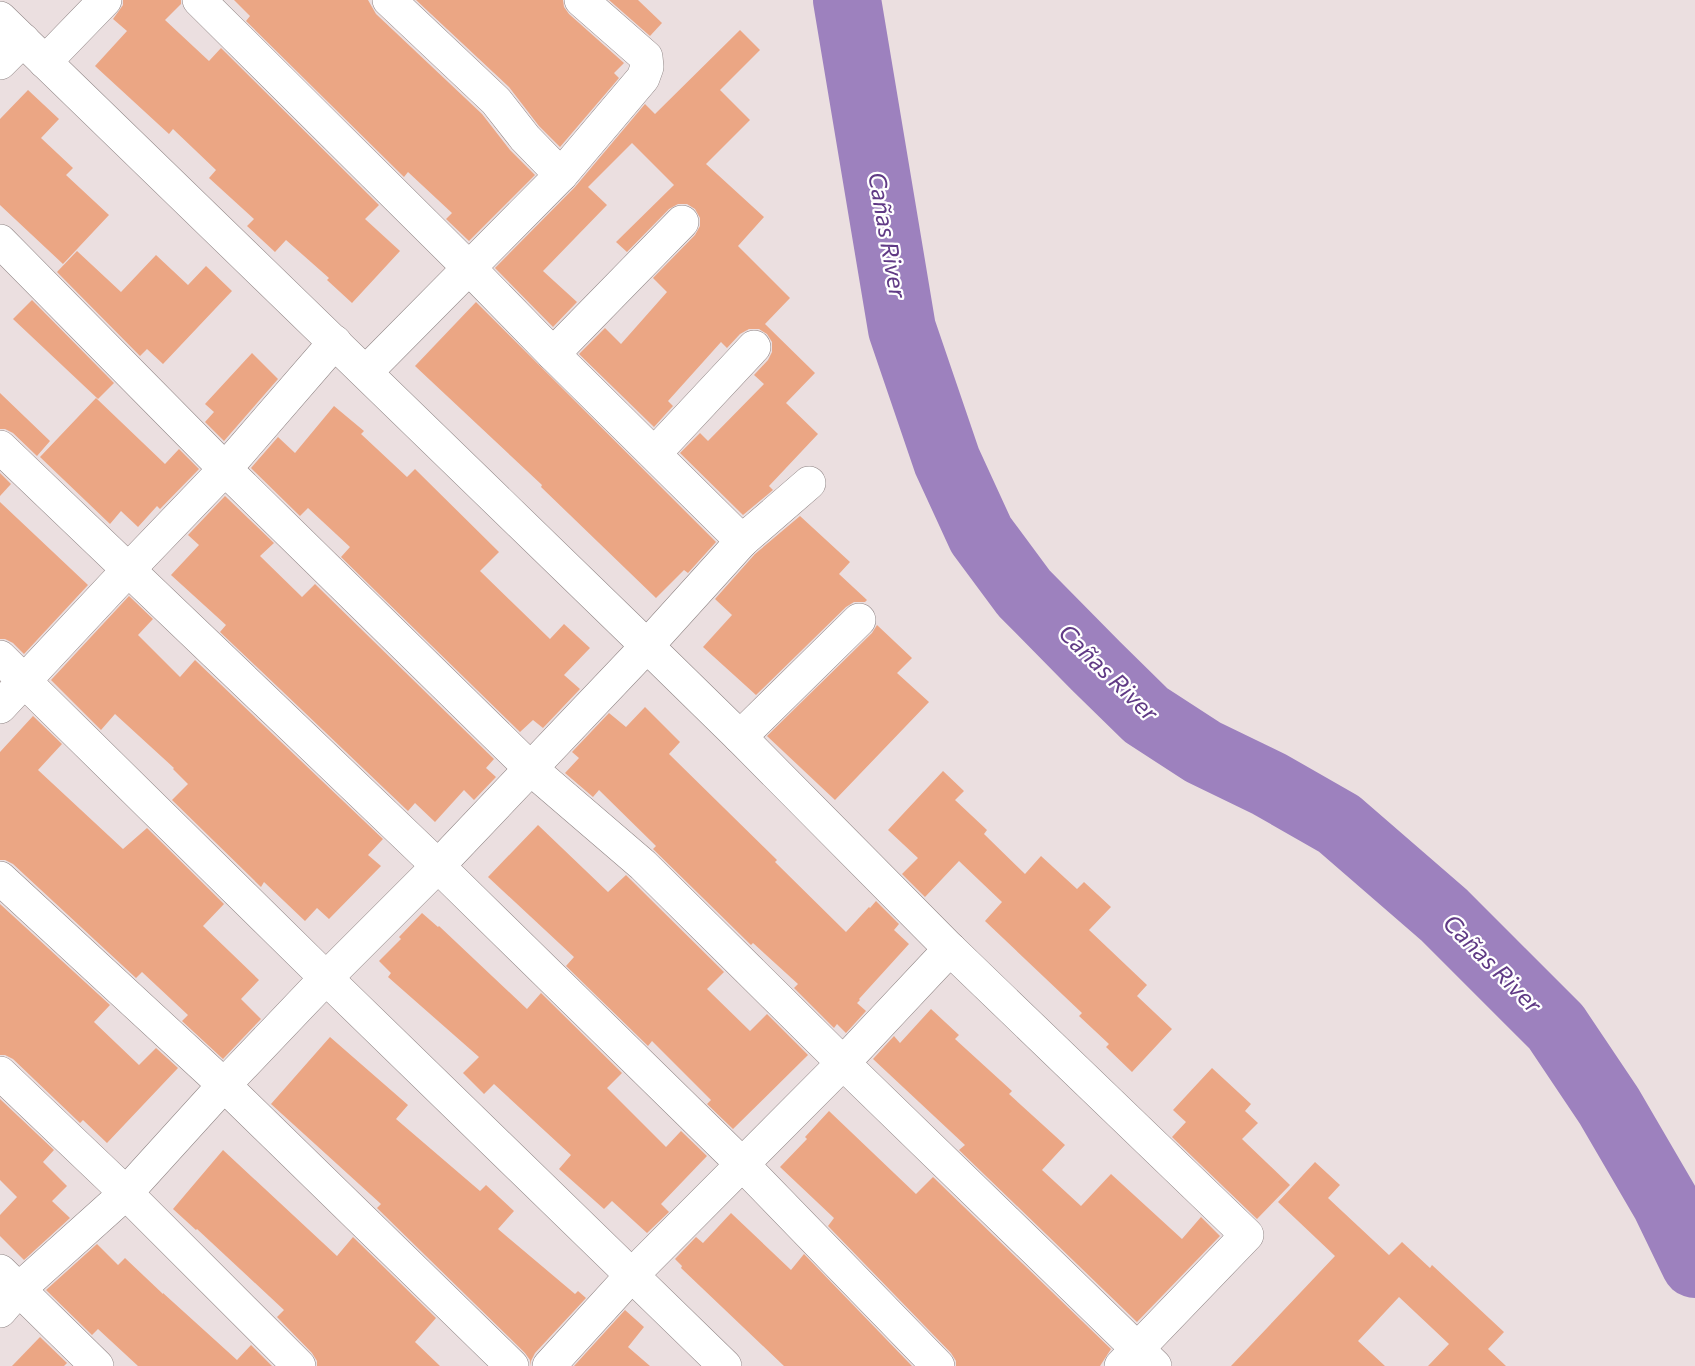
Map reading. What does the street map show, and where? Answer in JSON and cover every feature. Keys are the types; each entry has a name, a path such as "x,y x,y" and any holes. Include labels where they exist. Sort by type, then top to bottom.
{"street":[{"path":"0,63 23,40 105,0"},
{"path":"199,0 742,541"},
{"path":"389,0 496,101 525,138 561,175"},
{"path":"366,372 561,175 643,78 648,67 646,57 582,0"},
{"path":"0,241 225,469 530,768 643,865 1138,1360 1247,1235 950,949 647,645 23,40"},
{"path":"553,354 682,222"},
{"path":"0,707 225,469 335,342"},
{"path":"655,453 754,347"},
{"path":"0,447 438,866 742,1164 938,1366"},
{"path":"97,1366 6,1290 126,1193 224,1085 326,978 438,866 742,541 808,483"},
{"path":"740,737 859,620"},
{"path":"0,657 725,1366"},
{"path":"0,878 224,1085 512,1366"},
{"path":"549,1366 632,1275 843,1063 950,949"},
{"path":"0,1073 126,1193 299,1366"}],"building":[{"path":"123,0 181,0 181,4 165,20 209,61 221,48 379,205 365,219 400,251 352,303 327,280 329,278 286,240 275,252 247,226 254,219 209,178 216,170 173,129 169,134 95,66 127,31 113,19 123,5"},
{"path":"234,0 368,0 376,14 482,114 510,150 535,175 469,241 446,219 452,213 408,172 404,177 246,21 250,16"},
{"path":"416,0 563,0 564,7 569,14 624,63 614,73 619,78 560,147 539,126 509,87"},
{"path":"609,0 638,0 662,23 650,36"},
{"path":"740,30 760,50 720,90 750,120 706,164 764,217 738,246 790,298 765,324 815,373 786,403 818,434 769,486 773,490 743,515 680,453 700,433 708,441 764,384 754,375 772,352 772,342 767,334 759,329 749,329 740,334 727,348 721,342 668,401 673,406 654,427 579,354 605,328 621,344 667,292 653,278 695,235 700,226 700,218 695,209 687,204 678,204 669,209 627,252 616,242 674,185 632,143 588,187 607,205 543,271 577,302 553,327 495,268 575,187 645,104 655,114"},
{"path":"28,90 59,119 41,138 73,168 66,175 109,215 63,264 0,205 0,119"},
{"path":"77,251 121,292 156,255 188,285 206,266 232,291 163,364 147,349 140,356 57,272"},
{"path":"32,300 114,383 98,399 13,319"},
{"path":"476,302 716,542 688,573 684,570 656,598 541,487 542,485 415,366"},
{"path":"252,353 278,379 224,441 205,422 214,412 205,404"},
{"path":"0,393 50,441 37,456 13,433 0,429"},
{"path":"96,398 165,464 179,449 199,469 160,509 157,506 138,527 121,511 110,524 40,457"},
{"path":"334,406 364,431 361,434 407,477 415,469 499,552 480,571 550,639 564,624 590,648 564,675 580,689 543,728 533,720 520,732 341,557 350,547 308,508 300,516 251,468 278,437 295,453"},
{"path":"0,473 11,484 0,496"},
{"path":"225,496 274,543 260,556 302,597 315,584 494,759 486,768 496,777 474,800 464,790 435,822 415,803 408,811 220,632 226,625 171,575 199,545 188,535"},
{"path":"0,502 88,585 24,654 13,643 0,639"},
{"path":"800,516 850,562 839,574 867,600 854,602 846,607 756,695 703,647 732,615 715,599 755,554"},
{"path":"129,596 153,619 138,635 180,677 195,660 383,839 368,855 381,866 329,919 317,908 305,921 264,882 261,887 172,800 188,784 174,768 115,714 101,730 51,680"},
{"path":"877,625 912,658 897,673 929,702 835,800 767,736 872,633"},
{"path":"645,707 680,742 669,754 777,860 775,862 846,932 876,901 899,924 894,930 909,944 859,999 857,1003 866,1011 846,1033 837,1024 834,1028 794,988 798,984 753,943 751,945 653,849 656,846 599,790 593,797 565,773 579,758 572,752 609,713 626,727"},
{"path":"33,716 62,744 38,770 123,849 147,828 224,904 203,926 259,980 241,999 261,1019 223,1059 182,1021 188,1015 142,972 136,978 13,864 0,860 0,752"},
{"path":"943,771 964,791 955,800 987,830 984,834 1025,874 1041,856 1077,889 1084,882 1111,907 1089,930 1147,985 1137,996 1172,1029 1132,1072 1106,1047 1109,1044 1079,1016 1082,1013 985,921 1002,902 959,861 925,897 902,874 918,858 888,830"},
{"path":"538,825 608,892 626,875 724,972 707,989 750,1031 767,1014 808,1055 733,1129 707,1104 711,1100 652,1041 648,1046 566,966 574,957 488,877"},
{"path":"0,904 110,1005 94,1022 139,1065 156,1048 178,1068 107,1143 83,1120 80,1123 13,1059 0,1055"},
{"path":"422,913 439,926 527,1009 541,993 622,1073 607,1088 666,1147 681,1131 707,1156 661,1204 669,1212 647,1233 612,1201 604,1209 559,1169 571,1155 494,1084 484,1094 463,1073 479,1057 388,977 391,973 379,961"},
{"path":"931,1009 959,1035 955,1039 1012,1091 1009,1094 1065,1145 1042,1170 1081,1206 1111,1174 1182,1239 1201,1217 1220,1236 1137,1322 959,1150 965,1145 873,1059 894,1036 900,1043"},
{"path":"330,1037 408,1105 396,1119 480,1191 486,1185 514,1211 498,1229 575,1294 578,1291 586,1298 535,1353 531,1366 525,1353 377,1208 381,1204 271,1104"},
{"path":"1212,1068 1251,1104 1245,1111 1258,1123 1242,1139 1290,1185 1257,1219 1172,1137 1186,1122 1173,1110"},
{"path":"0,1099 54,1150 43,1162 67,1186 52,1201 70,1218 24,1260 0,1236 0,1215 17,1197 0,1180"},
{"path":"829,1111 916,1194 933,1177 1111,1349 1100,1366 956,1366 951,1353 828,1226 834,1218 780,1167 807,1139 805,1137"},
{"path":"223,1150 337,1256 353,1237 436,1318 415,1342 440,1366 317,1366 312,1353 277,1317 284,1310 173,1209"},
{"path":"1315,1162 1340,1185 1328,1198 1389,1255 1402,1242 1430,1268 1432,1265 1504,1332 1488,1349 1506,1366 1428,1366 1449,1344 1399,1297 1358,1341 1385,1366 1231,1366 1335,1256 1278,1202"},
{"path":"731,1213 791,1270 804,1254 912,1366 784,1366 681,1268 682,1266 675,1259 696,1237 703,1243"},
{"path":"97,1244 118,1265 125,1258 237,1360 251,1345 272,1366 138,1366 98,1329 92,1335 46,1290"},
{"path":"625,1310 644,1327 628,1347 650,1366 574,1366"},
{"path":"40,1337 67,1363 64,1366 12,1366"}],"waterway":[{"name":"Cañas River","path":"847,0 902,329 947,461 981,535 1024,593 1146,715 1203,752 1269,784 1339,824 1444,915 1556,1027 1609,1106 1665,1202 1695,1264"}]}
